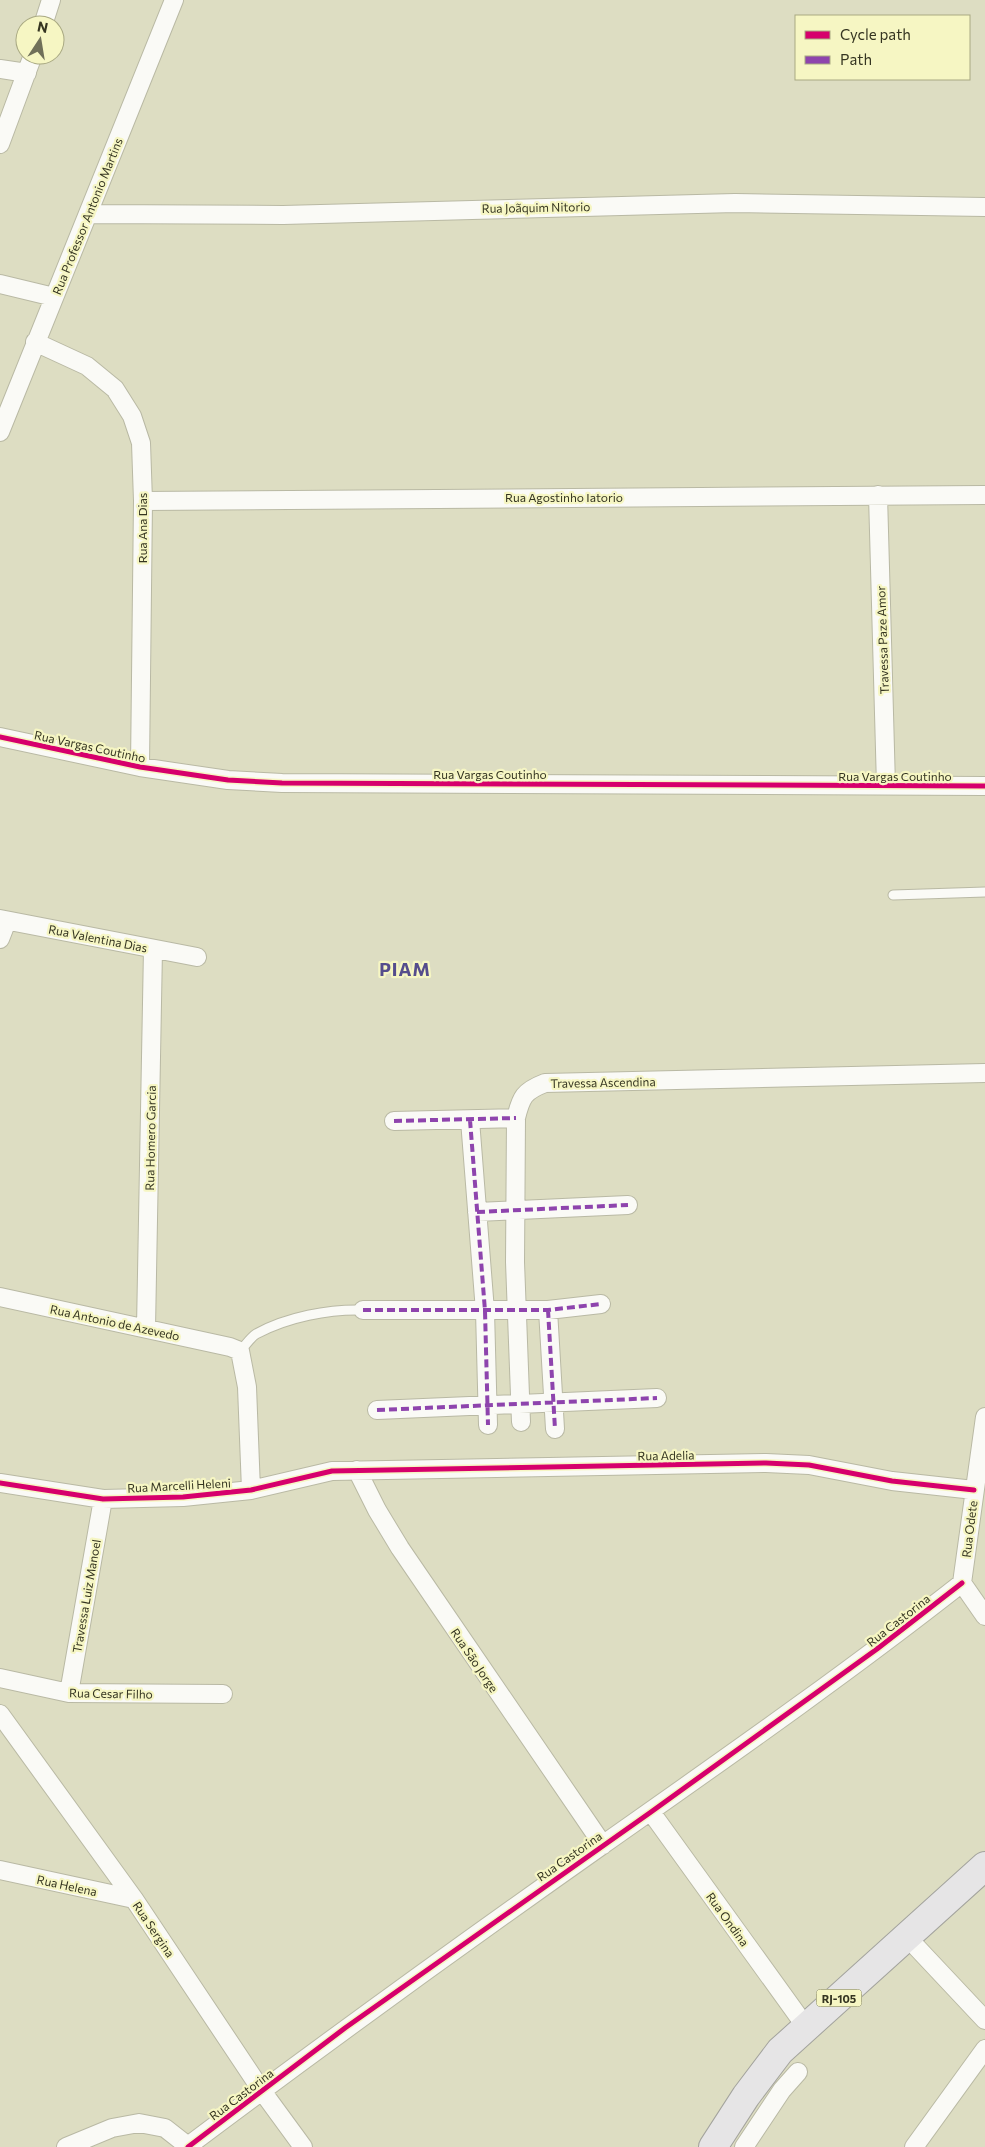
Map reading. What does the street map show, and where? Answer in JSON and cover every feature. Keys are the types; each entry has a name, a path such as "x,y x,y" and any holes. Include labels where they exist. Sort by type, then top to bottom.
{"main road":[{"name":"RJ-105","path":"713,2147 746,2096 780,2051 985,1866"}],"street":[{"path":"46,15 51,0"},
{"name":"Rua Professor Antonio Martins","path":"0,432 174,0"},
{"path":"0,144 30,65"},
{"path":"0,69 27,73"},
{"name":"Rua Joãquim Nitorio","path":"88,214 282,214 735,203 985,207"},
{"path":"0,284 54,297"},
{"name":"Rua Ana Dias","path":"35,342 87,366 116,389 132,416 141,443 143,501 140,767"},
{"name":"Rua Agostinho Iatorio","path":"143,501 878,494 985,495"},
{"name":"Travessa Paze Amor","path":"878,494 886,786"},
{"name":"Rua Vargas Coutinho","path":"0,738 140,767 228,780 282,783 985,786"},
{"path":"0,939 4,920"},
{"name":"Rua Valentina Dias","path":"4,920 197,957"},
{"name":"Rua Homero Garcia","path":"146,1328 153,949"},
{"name":"Travessa Ascendina","path":"520,1422 517,1310 516,1118 521,1099 531,1088 545,1083 985,1073"},
{"path":"394,1121 516,1118"},
{"path":"470,1120 485,1311 488,1425"},
{"path":"477,1212 628,1205"},
{"name":"Rua Antonio de Azevedo","path":"0,1297 235,1349"},
{"path":"363,1310 548,1310 601,1304"},
{"path":"548,1310 554,1429"},
{"path":"235,1349 247,1387 251,1490"},
{"path":"377,1410 657,1398"},
{"name":"Rua Odete","path":"962,1583 979,1479 985,1417"},
{"name":"Rua Adelia","path":"357,1470 766,1463 809,1465 892,1481 979,1479"},
{"name":"Rua Marcelli Heleni","path":"0,1483 103,1499 183,1497 251,1490 332,1471 357,1470"},
{"name":"Rua São Jorge","path":"357,1470 376,1510 400,1548 603,1845"},
{"name":"Travessa Luiz Manoel","path":"69,1693 103,1499"},
{"path":"962,1583 985,1616"},
{"name":"Rua Castorina","path":"188,2146 345,2028 651,1812 877,1649 962,1583"},
{"name":"Rua Cesar Filho","path":"0,1678 69,1693 223,1694"},
{"name":"Rua Sergina","path":"0,1714 134,1899 262,2091 303,2147"},
{"name":"Rua Ondina","path":"651,1812 806,2027"},
{"name":"Rua Helena","path":"0,1870 134,1899"},
{"path":"907,1937 985,2020"},
{"path":"914,2147 985,2049"},
{"path":"744,2147 782,2090 798,2072"},
{"path":"66,2147 112,2128 139,2123 165,2128 188,2146"}],"lane":[{"path":"893,896 985,892"},
{"path":"235,1349 255,1335 290,1320 344,1309 363,1310"}],"marked path":[{"path":"394,1121 516,1118"},
{"path":"470,1120 485,1311 488,1425"},
{"path":"477,1212 628,1205"},
{"path":"363,1310 548,1310 601,1304"},
{"path":"548,1310 555,1429"},
{"path":"377,1410 657,1398"}],"cycle path":[{"path":"0,737 140,767 228,780 282,783 985,786"},
{"path":"0,1483 103,1499 183,1497 251,1490 332,1471 766,1463 809,1465 892,1481 974,1490"},
{"path":"188,2147 345,2028 651,1812 877,1649 962,1583"}],"district":[{"name":"PIAM","path":"405,969"}]}
